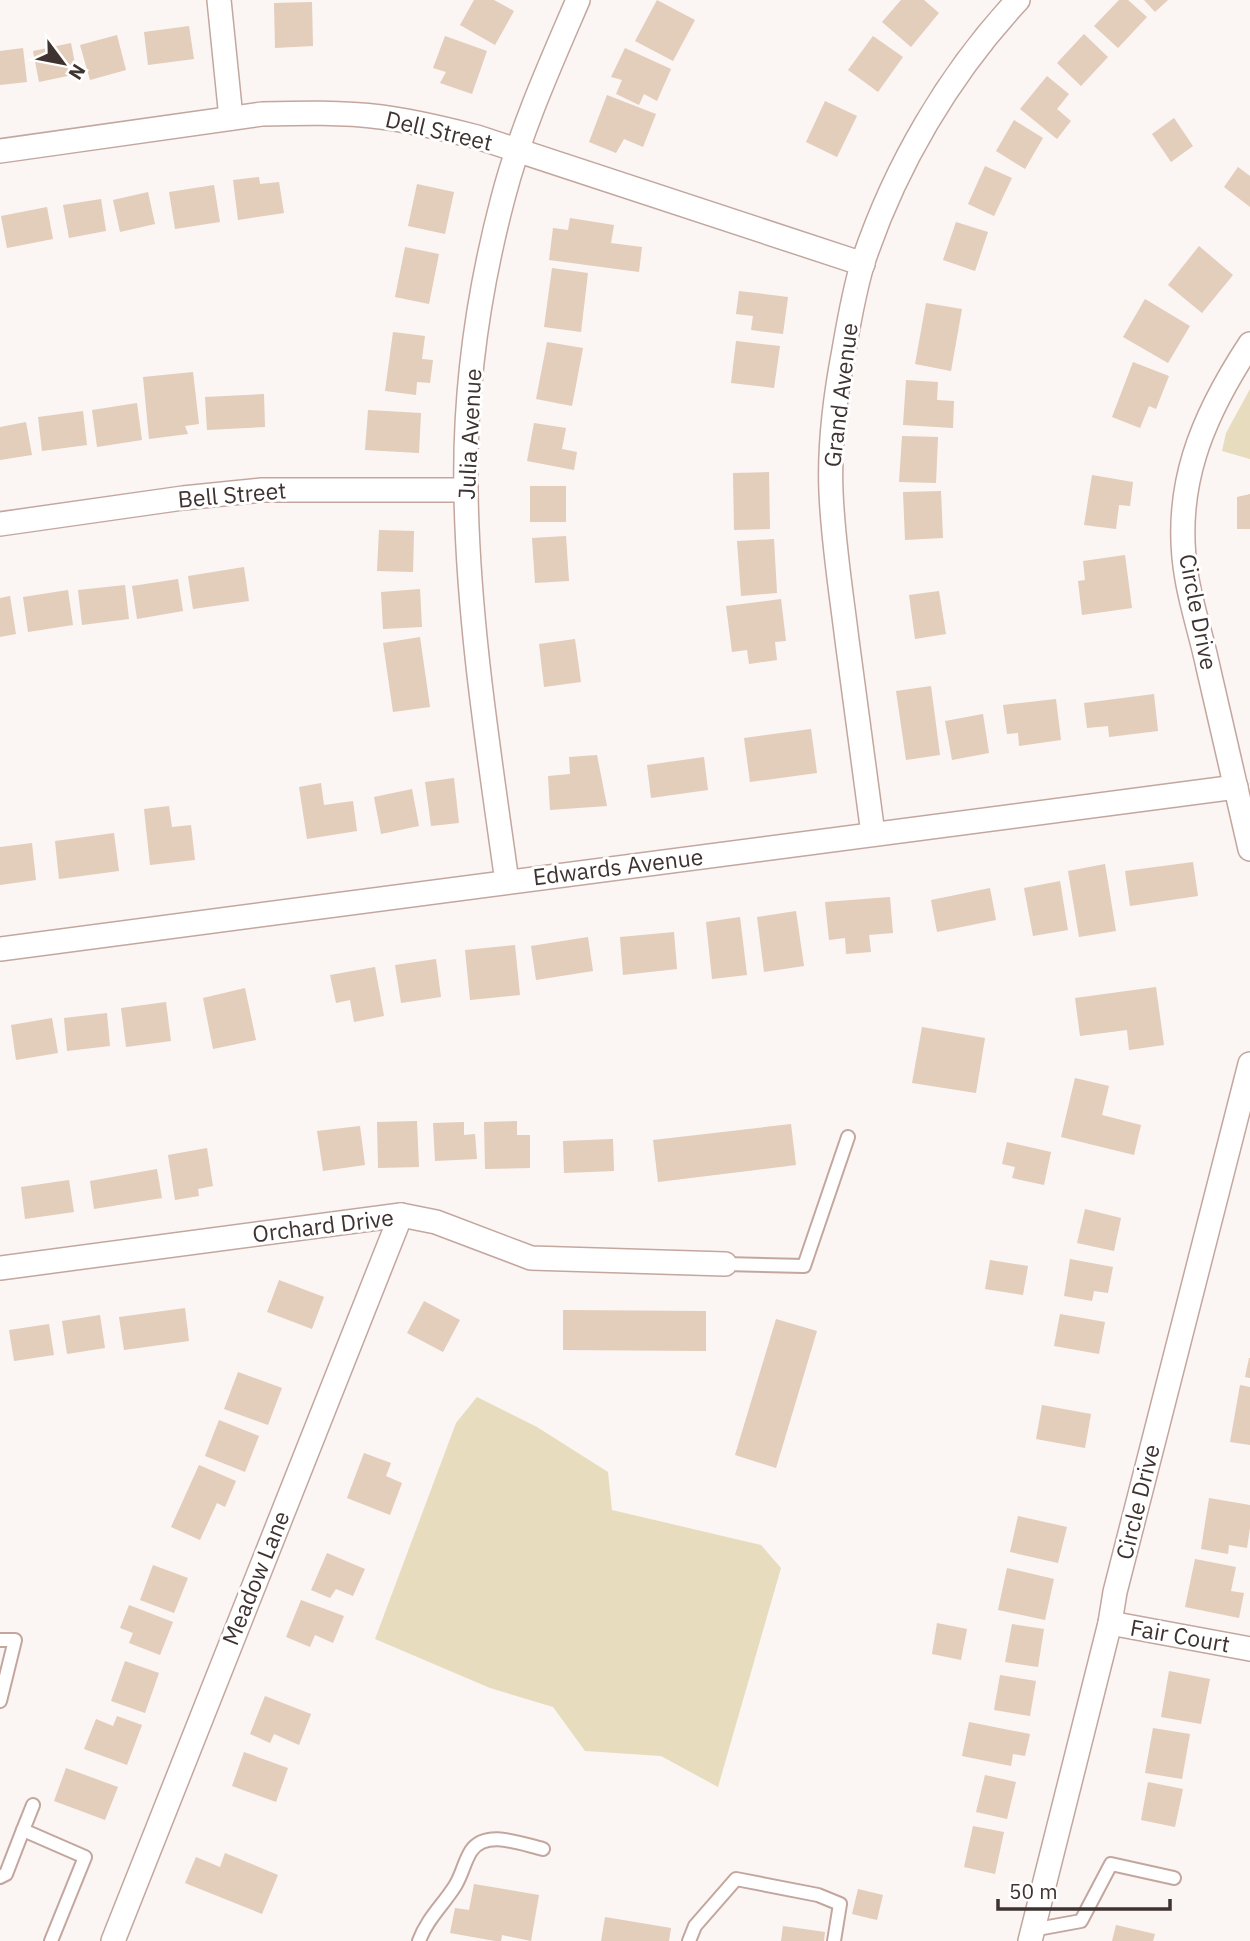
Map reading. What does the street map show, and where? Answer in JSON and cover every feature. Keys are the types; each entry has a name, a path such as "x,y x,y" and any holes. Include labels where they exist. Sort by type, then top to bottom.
{"street":[{"path":"219,0 231,118"},
{"name":"Julia Avenue","path":"507,882 479,670 468,557 468,407 477,321 504,195 529,113 578,0"},
{"name":"Grand Avenue","path":"873,834 836,555 831,491 833,426 839,377 851,310 863,264 908,156 962,68 1018,0"},
{"name":"Dell Street","path":"0,152 262,114 382,117 429,125 477,138 863,264"},
{"name":"Circle Drive","path":"1250,344 1210,412 1199,437 1186,491 1183,525 1187,581 1250,849"},
{"name":"Bell Street","path":"0,524 183,498 262,490 466,490"},
{"name":"Edwards Avenue","path":"0,949 1236,787"},
{"name":"Circle Drive","path":"1031,1935 1250,1065"},
{"name":"Orchard Drive","path":"0,1268 401,1215 436,1222 531,1258 725,1264"},
{"name":"Meadow Lane","path":"113,1941 401,1215"},
{"name":"Fair Court","path":"1110,1623 1250,1648"}],"lane":[{"path":"725,1264 804,1266 848,1137"},
{"path":"0,1640 15,1640 0,1701"},
{"path":"0,1877 6,1874 33,1805"},
{"path":"23,1830 85,1857 51,1941"},
{"path":"419,1941 439,1905 454,1889 470,1852 479,1842 497,1838 543,1849"},
{"path":"1031,1935 1081,1921 1111,1864 1174,1878"},
{"path":"689,1941 695,1926 736,1879 818,1895 840,1904 834,1941"}],"shaded area":[{"path":"1250,389 1250,459 1222,451 1226,433"},
{"path":"477,1397 537,1427 608,1472 612,1510 761,1545 781,1568 718,1787 661,1756 585,1751 553,1707 490,1688 375,1639 456,1423"}],"building":[{"path":"474,0 494,0 514,11 495,45 460,25"},
{"path":"657,0 695,20 673,61 635,41"},
{"path":"901,0 924,0 939,13 911,47 882,22"},
{"path":"1119,0 1128,0 1147,17 1118,48 1094,26"},
{"path":"1144,0 1168,0 1155,12"},
{"path":"312,2 313,46 275,48 274,3"},
{"path":"189,26 194,59 148,65 144,32"},
{"path":"1084,34 1108,57 1081,86 1057,63"},
{"path":"117,35 126,70 90,80 80,45"},
{"path":"445,36 487,51 472,94 440,83 446,72 433,68"},
{"path":"873,36 903,57 878,92 848,70"},
{"path":"71,43 77,74 39,82 33,51"},
{"path":"23,48 27,82 0,85 0,51"},
{"path":"625,48 671,69 657,101 644,94 639,105 616,94 622,80 611,77"},
{"path":"1047,76 1069,94 1057,109 1071,121 1057,139 1020,109"},
{"path":"607,95 656,114 643,147 624,139 616,153 589,142"},
{"path":"825,101 857,116 837,157 806,142"},
{"path":"1174,118 1193,146 1171,162 1152,134"},
{"path":"1014,120 1043,138 1025,169 996,151"},
{"path":"985,166 1012,178 994,216 968,204"},
{"path":"1238,167 1250,176 1250,207 1224,187"},
{"path":"259,177 260,184 279,182 284,213 238,220 233,180"},
{"path":"417,184 454,192 445,234 408,226"},
{"path":"214,185 220,222 175,229 169,192"},
{"path":"148,192 155,224 120,232 113,200"},
{"path":"101,199 106,231 69,238 63,205"},
{"path":"47,207 53,239 7,248 1,216"},
{"path":"570,218 614,225 611,243 642,247 639,272 549,260 553,228 568,230"},
{"path":"956,222 988,232 975,271 943,260"},
{"path":"1199,246 1233,275 1202,313 1168,285"},
{"path":"405,247 439,254 429,304 395,297"},
{"path":"552,268 588,273 581,332 544,327"},
{"path":"739,291 788,297 783,334 751,330 753,316 736,314"},
{"path":"1145,299 1190,326 1168,363 1123,337"},
{"path":"926,303 962,309 951,371 915,364"},
{"path":"393,332 425,336 422,359 433,360 430,383 417,382 416,395 385,391"},
{"path":"736,341 780,346 774,388 731,383"},
{"path":"547,342 583,348 572,406 536,399"},
{"path":"1133,362 1169,376 1156,409 1149,406 1140,428 1112,417"},
{"path":"193,372 199,424 185,426 188,434 149,439 143,377"},
{"path":"906,380 938,382 937,400 954,401 953,428 903,425"},
{"path":"264,394 265,427 207,430 205,397"},
{"path":"137,403 142,440 97,447 92,410"},
{"path":"368,410 421,413 419,453 365,450"},
{"path":"83,411 87,445 42,451 38,417"},
{"path":"26,422 32,455 0,460 0,427"},
{"path":"534,423 566,428 562,449 577,452 574,470 527,461"},
{"path":"902,436 938,437 936,483 899,482"},
{"path":"769,472 770,529 734,530 733,473"},
{"path":"1092,475 1133,482 1130,506 1119,505 1116,529 1084,525"},
{"path":"530,486 566,486 566,522 530,522"},
{"path":"941,491 943,538 905,540 903,492"},
{"path":"1250,494 1250,529 1237,529 1237,497"},
{"path":"379,530 414,531 413,572 377,571"},
{"path":"566,536 569,581 535,583 532,538"},
{"path":"774,539 777,593 741,596 737,541"},
{"path":"1125,555 1132,608 1082,615 1078,581 1085,580 1083,561"},
{"path":"244,567 249,601 193,609 188,576"},
{"path":"178,579 183,611 137,619 132,586"},
{"path":"125,585 129,619 82,625 78,590"},
{"path":"420,589 422,627 383,629 381,592"},
{"path":"68,590 73,625 28,632 23,597"},
{"path":"939,591 946,634 915,639 909,595"},
{"path":"10,596 16,634 0,637 0,598"},
{"path":"781,599 786,641 775,642 777,660 749,664 747,650 732,652 726,606"},
{"path":"420,637 430,707 393,712 383,643"},
{"path":"575,639 581,682 544,687 539,644"},
{"path":"931,686 940,755 906,760 896,691"},
{"path":"1154,694 1158,731 1109,737 1108,726 1087,728 1084,703"},
{"path":"1056,699 1061,740 1019,746 1018,733 1007,734 1003,705"},
{"path":"983,714 989,753 952,760 945,721"},
{"path":"811,729 817,773 750,782 744,738"},
{"path":"597,755 607,806 550,810 548,776 570,774 569,757"},
{"path":"704,757 708,790 651,798 647,765"},
{"path":"454,778 459,823 431,826 425,782"},
{"path":"321,783 324,805 353,801 357,831 307,839 299,787"},
{"path":"412,789 419,826 381,834 374,797"},
{"path":"169,806 172,827 191,825 195,860 150,865 144,809"},
{"path":"114,833 119,871 59,879 55,841"},
{"path":"32,843 36,880 0,885 0,847"},
{"path":"1193,862 1198,896 1130,906 1125,871"},
{"path":"1105,864 1116,931 1079,937 1068,871"},
{"path":"1060,881 1068,930 1033,936 1024,888"},
{"path":"990,888 996,920 937,932 931,900"},
{"path":"890,897 893,933 869,935 871,952 846,954 845,938 829,940 825,902"},
{"path":"796,911 804,966 764,972 757,917"},
{"path":"740,917 747,975 712,979 706,922"},
{"path":"674,932 677,969 623,975 620,937"},
{"path":"588,937 593,971 536,980 531,946"},
{"path":"515,945 520,995 470,1000 465,950"},
{"path":"436,959 441,997 401,1003 395,965"},
{"path":"375,967 384,1016 354,1022 350,1000 336,1003 330,975"},
{"path":"1156,987 1164,1045 1129,1050 1127,1030 1080,1036 1075,998"},
{"path":"245,988 256,1040 213,1049 203,998"},
{"path":"166,1002 171,1041 126,1047 121,1008"},
{"path":"107,1013 110,1046 67,1051 64,1018"},
{"path":"52,1018 58,1053 16,1060 11,1025"},
{"path":"922,1027 985,1038 976,1093 912,1083"},
{"path":"1075,1078 1109,1086 1102,1115 1141,1125 1134,1155 1061,1137"},
{"path":"417,1121 419,1167 378,1168 377,1122"},
{"path":"517,1121 517,1135 530,1135 530,1168 485,1169 484,1122"},
{"path":"464,1122 464,1135 475,1134 477,1159 435,1161 433,1123"},
{"path":"791,1124 796,1165 658,1182 653,1140"},
{"path":"360,1126 365,1165 323,1171 317,1131"},
{"path":"613,1139 614,1171 564,1173 563,1141"},
{"path":"1007,1142 1051,1152 1044,1185 1012,1178 1015,1167 1002,1164"},
{"path":"207,1148 213,1186 198,1189 199,1196 175,1200 168,1155"},
{"path":"157,1169 162,1198 94,1209 90,1181"},
{"path":"69,1180 74,1212 25,1219 21,1187"},
{"path":"1085,1209 1121,1218 1114,1251 1077,1243"},
{"path":"1070,1259 1113,1267 1108,1293 1094,1291 1092,1301 1064,1296"},
{"path":"990,1260 1028,1266 1023,1295 985,1289"},
{"path":"279,1280 324,1297 312,1329 267,1312"},
{"path":"424,1301 460,1320 443,1352 407,1333"},
{"path":"185,1308 189,1341 124,1350 119,1317"},
{"path":"563,1310 706,1311 706,1351 563,1350"},
{"path":"1060,1314 1105,1322 1099,1354 1054,1346"},
{"path":"100,1315 105,1348 67,1354 62,1321"},
{"path":"776,1319 817,1331 776,1468 735,1455"},
{"path":"49,1324 54,1355 14,1361 9,1330"},
{"path":"1250,1358 1250,1378 1245,1377"},
{"path":"238,1372 282,1388 268,1425 224,1409"},
{"path":"1240,1385 1250,1387 1250,1445 1230,1442"},
{"path":"1042,1405 1091,1414 1085,1448 1036,1439"},
{"path":"219,1420 259,1436 245,1472 205,1456"},
{"path":"364,1453 391,1463 386,1476 402,1483 390,1515 347,1498"},
{"path":"199,1465 236,1481 225,1507 217,1503 200,1540 171,1527"},
{"path":"1209,1498 1250,1505 1247,1548 1229,1545 1228,1554 1201,1549"},
{"path":"1018,1516 1067,1527 1058,1563 1010,1552"},
{"path":"327,1553 365,1569 353,1596 336,1589 330,1598 311,1590"},
{"path":"1195,1559 1236,1567 1231,1591 1244,1593 1239,1618 1185,1607"},
{"path":"153,1565 188,1578 174,1613 140,1600"},
{"path":"1007,1568 1054,1579 1045,1620 998,1610"},
{"path":"301,1600 344,1616 333,1643 315,1635 310,1647 286,1637"},
{"path":"129,1605 173,1622 160,1655 129,1643 133,1633 120,1628"},
{"path":"937,1623 967,1629 961,1660 932,1654"},
{"path":"1012,1624 1044,1629 1038,1667 1005,1662"},
{"path":"125,1661 159,1673 145,1713 111,1701"},
{"path":"1169,1671 1210,1679 1201,1724 1161,1717"},
{"path":"1000,1675 1036,1681 1030,1716 994,1710"},
{"path":"265,1696 311,1714 299,1745 274,1734 270,1743 250,1734"},
{"path":"117,1716 142,1725 127,1765 84,1749 96,1719 113,1726"},
{"path":"969,1722 1030,1734 1025,1756 1013,1754 1011,1766 962,1756"},
{"path":"1153,1728 1190,1734 1182,1779 1145,1773"},
{"path":"244,1752 288,1768 276,1802 232,1786"},
{"path":"66,1768 118,1787 105,1820 54,1801"},
{"path":"985,1775 1016,1782 1007,1819 976,1812"},
{"path":"1148,1782 1183,1789 1175,1827 1141,1820"},
{"path":"973,1826 1004,1832 995,1874 964,1867"},
{"path":"225,1853 278,1875 262,1914 185,1883 196,1857 220,1867"},
{"path":"474,1884 539,1895 531,1941 502,1935 501,1941 495,1941 450,1933 455,1908 469,1910"},
{"path":"858,1889 883,1895 877,1920 852,1914"},
{"path":"605,1917 671,1928 669,1941 601,1941"},
{"path":"1116,1925 1155,1934 1153,1941 1112,1941"},
{"path":"783,1926 825,1932 824,1941 781,1941"}]}
